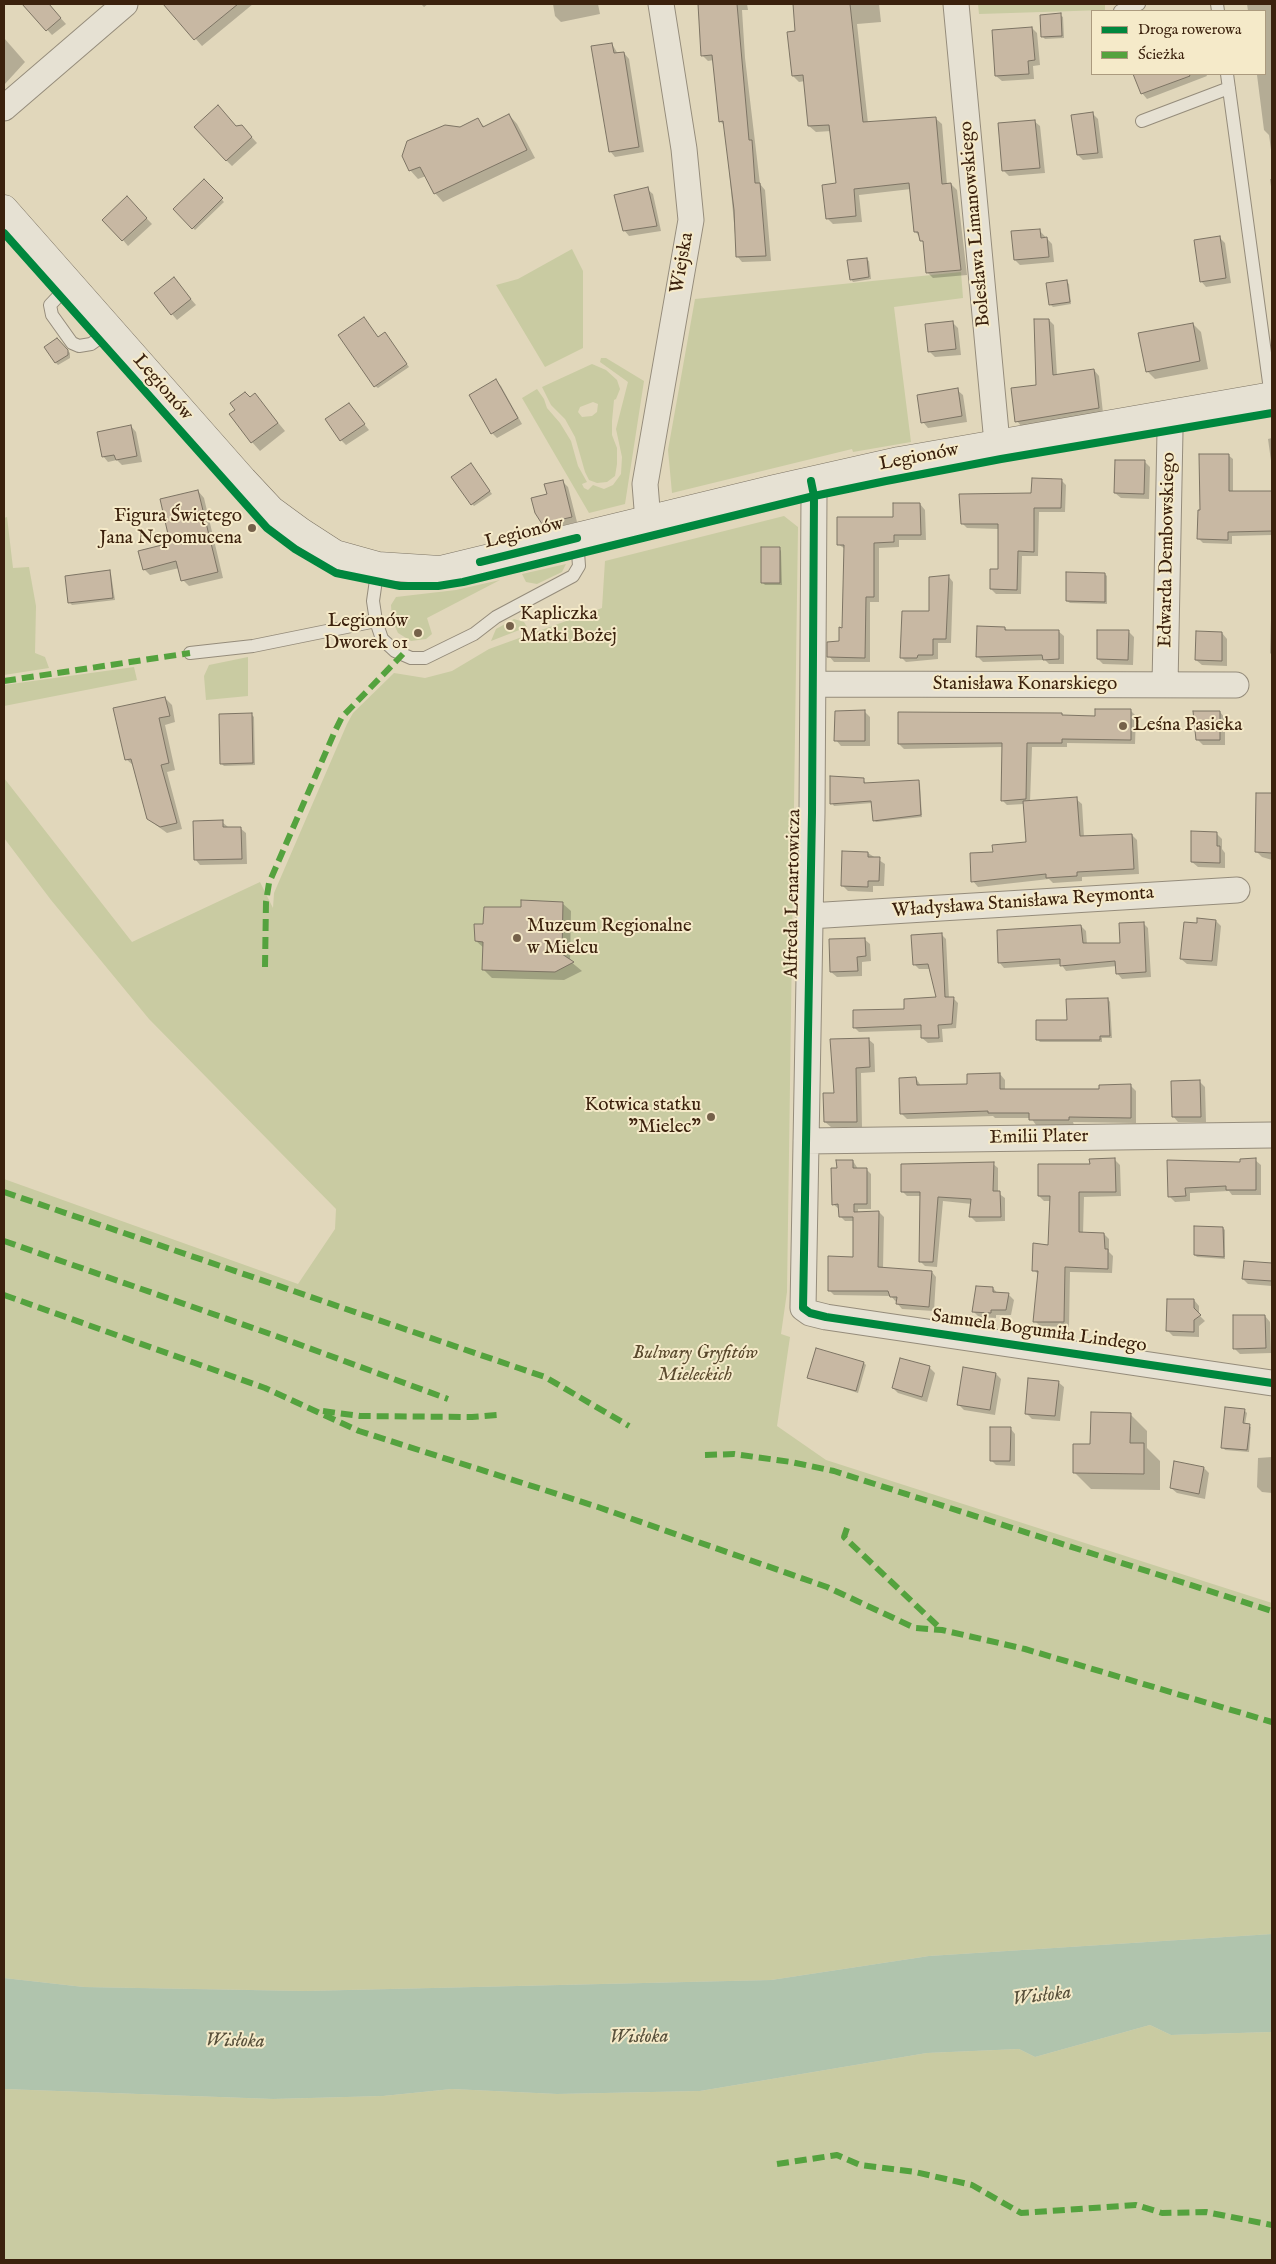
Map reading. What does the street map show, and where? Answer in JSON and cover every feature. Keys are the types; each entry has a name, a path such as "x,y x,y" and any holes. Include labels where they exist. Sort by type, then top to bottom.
{"street":[{"path":"4,108 125,4"},
{"name":"Wiejska","path":"648,521 645,484 691,220 684,149 661,4"},
{"name":"Bolesława Limanowskiego","path":"956,4 997,443"},
{"name":"Legionów","path":"4,209 243,480 272,510 335,554 378,566 440,570 811,481 997,443 1272,396"},
{"name":"Edwarda Dembowskiego","path":"1165,685 1170,440 1167,414"},
{"name":"Alfreda Lenartowicza","path":"803,1308 813,684 814,496 811,481"},
{"name":"Stanisława Konarskiego","path":"813,684 1236,686"},
{"name":"Władysława Stanisława Reymonta","path":"810,916 1236,890"},
{"name":"Emilii Plater","path":"806,1141 1272,1135"},
{"name":"Samuela Bogumiła Lindego","path":"803,1308 810,1313 826,1317 1272,1383"}],"lane":[{"path":"1123,10 1139,4"},
{"path":"1227,75 1272,396"},
{"path":"1142,121 1229,88"},
{"path":"70,284 50,305 52,315 72,343 79,346 91,344 111,330"},
{"path":"378,566 373,601 376,621 382,638 395,651 411,658 425,658 474,634 496,616 573,576 579,566 580,554 577,538"},
{"path":"190,654 253,646 376,621"}],"green space":[{"path":"978,4 1105,4 1105,10 979,14"},
{"path":"572,249 583,271 583,348 545,367 496,285 518,279"},
{"path":"961,272 963,298 894,307 911,442 853,452 852,449 672,493 668,450 695,299"},
{"path":"601,358 606,358 644,381 625,504 589,513 522,398 537,389 544,399 547,408 560,423 571,441 578,466 587,482 582,484 584,488 588,490 593,485 604,489 613,485 621,474 622,457 616,429 628,382 600,362"},
{"path":"592,364 606,370 617,380 620,389 614,400 612,435 617,448 617,464 615,476 607,482 597,483 589,480 575,437 565,419 551,405 542,387","holes":["593,402 598,404 597,412 592,416 582,417 578,412 580,407"]},
{"name":"Bulwary Gryfitów Mieleckich","path":"784,516 798,527 787,1292 781,1334 790,1337 777,1426 826,1460 1272,1603 1272,1934 929,1956 771,1980 305,1991 84,1987 4,1978 4,1179 298,1284 335,1229 336,1209 149,1019 51,900 4,838 4,778 132,942 260,882 273,908 274,893 347,724 353,713 394,673 425,678 452,671 489,649 602,608 605,561"},
{"path":"7,517 13,568 29,567 36,606 35,653 45,657 49,668 4,675 4,518"},
{"path":"566,564 562,572 537,584 526,582 522,574"},
{"path":"500,580 427,618 432,634 426,639 411,641 398,633 392,620 391,605 396,597 456,590"},
{"path":"514,619 524,622 527,627 491,641 496,629"},
{"path":"248,657 248,696 206,700 204,676 209,665"},
{"path":"134,667 137,680 4,706 4,685"},
{"path":"1150,2025 1171,2035 1272,2032 1272,2260 4,2260 4,2089 273,2099 383,2096 452,2089 557,2094 700,2091 927,2053 1019,2049 1035,2057"}],"water":[{"name":"Wisłoka","path":"1272,1934 1272,2032 1171,2035 1150,2025 1035,2057 1019,2049 927,2053 700,2091 557,2094 452,2089 383,2096 273,2099 4,2089 4,1978 84,1987 305,1991 771,1980 929,1956"}],"building":[{"path":"22,4 49,4 61,18 46,31"},
{"path":"163,4 238,4 194,40"},
{"path":"698,4 737,4 749,140 752,140 755,183 760,183 766,256 736,257 734,210 723,121 719,122 712,55 701,56"},
{"path":"793,4 850,4 863,122 936,117 942,184 951,183 961,270 926,273 923,241 920,241 918,232 914,232 909,183 854,189 856,216 826,219 822,185 836,183 829,125 808,126 803,75 792,76 787,32 795,31"},
{"path":"1061,13 1062,36 1041,37 1040,15"},
{"path":"1032,27 1035,60 1028,61 1029,74 995,76 992,30"},
{"path":"612,43 614,53 624,52 639,147 609,152 591,46"},
{"path":"1133,75 1190,76 1141,94"},
{"path":"218,105 236,126 242,125 252,137 226,161 194,127"},
{"path":"1093,112 1098,153 1077,155 1071,115"},
{"path":"509,114 527,150 434,194 420,167 409,171 402,156 407,141 445,125 460,127 478,118 483,127"},
{"path":"1035,120 1040,168 1002,171 998,123"},
{"path":"204,179 223,198 192,229 173,209"},
{"path":"648,187 657,226 623,231 614,195"},
{"path":"127,196 147,218 122,241 102,220"},
{"path":"1040,229 1041,238 1047,237 1049,257 1014,260 1011,231"},
{"path":"1220,236 1226,278 1200,282 1194,240"},
{"path":"867,258 869,277 850,280 847,260"},
{"path":"174,277 191,299 171,315 154,293"},
{"path":"1067,280 1070,302 1049,305 1046,283"},
{"path":"364,317 378,337 385,332 407,364 374,387 338,335"},
{"path":"1034,319 1049,319 1053,375 1094,369 1099,408 1015,422 1011,388 1036,385"},
{"path":"953,321 956,349 928,352 925,324"},
{"path":"1193,323 1200,361 1146,372 1138,333"},
{"path":"57,338 68,350 68,355 55,363 44,347"},
{"path":"496,379 518,418 491,434 469,395"},
{"path":"958,388 962,416 921,423 917,395"},
{"path":"245,392 250,397 255,393 278,423 251,443 229,414 235,410 230,403"},
{"path":"349,403 365,424 340,441 325,419"},
{"path":"131,425 137,456 116,460 114,455 102,457 97,432"},
{"path":"1199,454 1229,454 1229,491 1272,491 1272,531 1228,532 1228,540 1197,539 1198,510 1200,510"},
{"path":"1115,460 1145,460 1144,494 1114,493"},
{"path":"471,463 490,491 471,505 451,477"},
{"path":"1032,478 1062,479 1061,508 1034,508 1034,552 1018,551 1017,590 990,589 990,569 998,569 998,524 961,524 959,494 1031,493"},
{"path":"563,480 572,517 542,524 535,513 531,498 547,494 544,484"},
{"path":"198,490 218,572 181,581 176,561 143,570 138,551 170,543 160,499"},
{"path":"893,503 920,503 921,535 894,535 894,542 874,543 874,597 866,597 865,658 827,657 827,642 839,641 839,627 842,628 844,545 837,545 837,517 893,517"},
{"path":"761,547 780,547 780,583 761,583"},
{"path":"110,570 113,598 68,603 65,576"},
{"path":"1066,572 1105,573 1105,602 1066,601"},
{"path":"949,575 946,639 933,639 933,655 918,655 917,658 900,658 902,611 929,611 929,577"},
{"path":"977,626 1005,627 1005,630 1059,630 1059,659 1043,660 1042,655 976,657"},
{"path":"1097,630 1129,630 1128,660 1097,659"},
{"path":"1196,631 1222,632 1222,661 1195,660"},
{"path":"165,697 170,716 159,718 169,763 161,765 177,823 160,827 147,819 131,759 125,760 113,708"},
{"path":"1095,709 1131,709 1131,740 1062,739 1062,743 1027,743 1026,799 1001,801 1002,743 898,744 898,712 1062,713 1062,715 1095,716"},
{"path":"865,710 865,741 834,741 835,711"},
{"path":"1193,711 1220,711 1220,740 1196,740"},
{"path":"252,713 253,763 220,764 219,714"},
{"path":"830,776 864,778 864,783 919,780 921,815 873,821 871,801 830,804"},
{"path":"1256,793 1272,793 1272,853 1255,852"},
{"path":"1077,797 1080,836 1132,834 1134,869 1077,872 1077,876 1046,878 1046,874 971,882 970,853 993,852 992,845 1026,842 1023,801"},
{"path":"223,820 223,827 241,827 242,859 194,860 193,821"},
{"path":"1191,831 1217,832 1217,846 1220,846 1220,863 1191,862"},
{"path":"842,851 868,852 868,857 880,857 879,881 868,881 868,887 841,886"},
{"path":"521,900 563,902 562,954 574,962 555,972 482,970 483,942 475,941 474,924 483,924 484,907 521,907"},
{"path":"1197,918 1216,920 1212,961 1180,959 1184,922 1197,923"},
{"path":"1144,922 1146,972 1116,974 1115,961 1060,966 1060,959 998,963 997,930 1081,925 1083,943 1120,943 1119,923"},
{"path":"942,933 945,997 954,997 952,1024 938,1025 939,1038 921,1038 921,1025 853,1028 853,1010 904,1009 904,999 936,997 928,964 913,965 911,935"},
{"path":"865,938 866,956 857,957 858,971 830,972 829,939"},
{"path":"1108,998 1110,1036 1100,1036 1100,1040 1036,1040 1036,1020 1067,1020 1066,999"},
{"path":"869,1038 870,1067 856,1068 857,1122 824,1122 823,1093 834,1093 830,1039"},
{"path":"1000,1073 1000,1089 1099,1089 1099,1085 1131,1084 1131,1118 1069,1117 1069,1120 1029,1120 1029,1113 988,1113 988,1111 900,1114 899,1078 916,1077 917,1085 967,1084 967,1074"},
{"path":"1200,1080 1201,1117 1172,1117 1171,1081"},
{"path":"1115,1158 1116,1192 1079,1192 1079,1232 1104,1233 1105,1249 1108,1249 1108,1269 1065,1267 1064,1322 1033,1322 1038,1271 1032,1271 1033,1243 1048,1245 1050,1196 1038,1196 1038,1164 1090,1164 1089,1159"},
{"path":"1256,1158 1256,1190 1226,1190 1226,1186 1185,1188 1186,1196 1168,1197 1167,1160 1240,1162 1240,1159"},
{"path":"836,1160 853,1160 853,1168 867,1168 867,1204 854,1204 854,1212 879,1211 878,1267 932,1271 929,1307 896,1304 897,1297 890,1297 888,1291 828,1291 828,1256 853,1257 853,1217 839,1217 838,1204 832,1205 831,1168 837,1168"},
{"path":"994,1162 993,1191 1000,1191 1001,1217 969,1217 971,1199 938,1197 933,1262 919,1262 920,1192 901,1192 901,1164"},
{"path":"1194,1226 1223,1227 1224,1257 1194,1255"},
{"path":"1244,1261 1272,1263 1272,1281 1242,1279"},
{"path":"976,1286 993,1287 993,1292 1009,1293 1006,1310 991,1310 991,1313 972,1312"},
{"path":"1167,1299 1194,1299 1194,1308 1201,1315 1194,1320 1194,1332 1166,1331"},
{"path":"1233,1315 1265,1315 1266,1348 1233,1349"},
{"path":"816,1348 864,1362 856,1391 807,1378"},
{"path":"900,1358 930,1366 922,1397 892,1388"},
{"path":"963,1367 996,1373 990,1410 957,1405"},
{"path":"1028,1378 1059,1381 1055,1416 1025,1414"},
{"path":"1225,1407 1245,1409 1243,1423 1250,1424 1247,1450 1221,1448"},
{"path":"1091,1412 1131,1413 1130,1443 1144,1443 1144,1474 1073,1473 1073,1444 1090,1444"},
{"path":"990,1427 1011,1427 1010,1461 990,1461"},
{"path":"1174,1461 1204,1467 1199,1494 1170,1488"}],"marked path":[{"path":"4,681 190,653"},
{"path":"265,967 266,902 269,883 335,731 342,717 403,654"},
{"path":"4,1192 545,1377 629,1426"},
{"path":"4,1241 276,1336 448,1399"},
{"path":"4,1295 265,1388 359,1431 598,1507 827,1587 915,1628 942,1630 1025,1649 1272,1722"},
{"path":"323,1411 360,1416 472,1417 497,1415"},
{"path":"705,1455 734,1454 791,1462 834,1471 1272,1611"},
{"path":"847,1528 844,1537 942,1630"},
{"path":"777,2164 837,2155 860,2165 915,2172 972,2185 1021,2213 1136,2205 1162,2213 1206,2212 1272,2225"}],"cycle path":[{"path":"4,233 267,528 295,549 336,573 400,586 438,586 463,582 814,496 886,481 1001,459 1272,413"},
{"path":"811,481 814,496 812,813 803,1308 810,1313 826,1317 1272,1383"},
{"path":"480,562 577,538"}],"place":[{"name":"Figura Świętego Jana Nepomucena","path":"252,528"},
{"name":"Kapliczka Matki Bożej","path":"510,626"},
{"name":"Legionów Dworek 01","path":"418,633"},
{"name":"Leśna Pasieka","path":"1123,726"},
{"name":"Muzeum Regionalne w Mielcu","path":"517,938"},
{"name":"Kotwica statku \"Mielec\"","path":"711,1117"}]}
